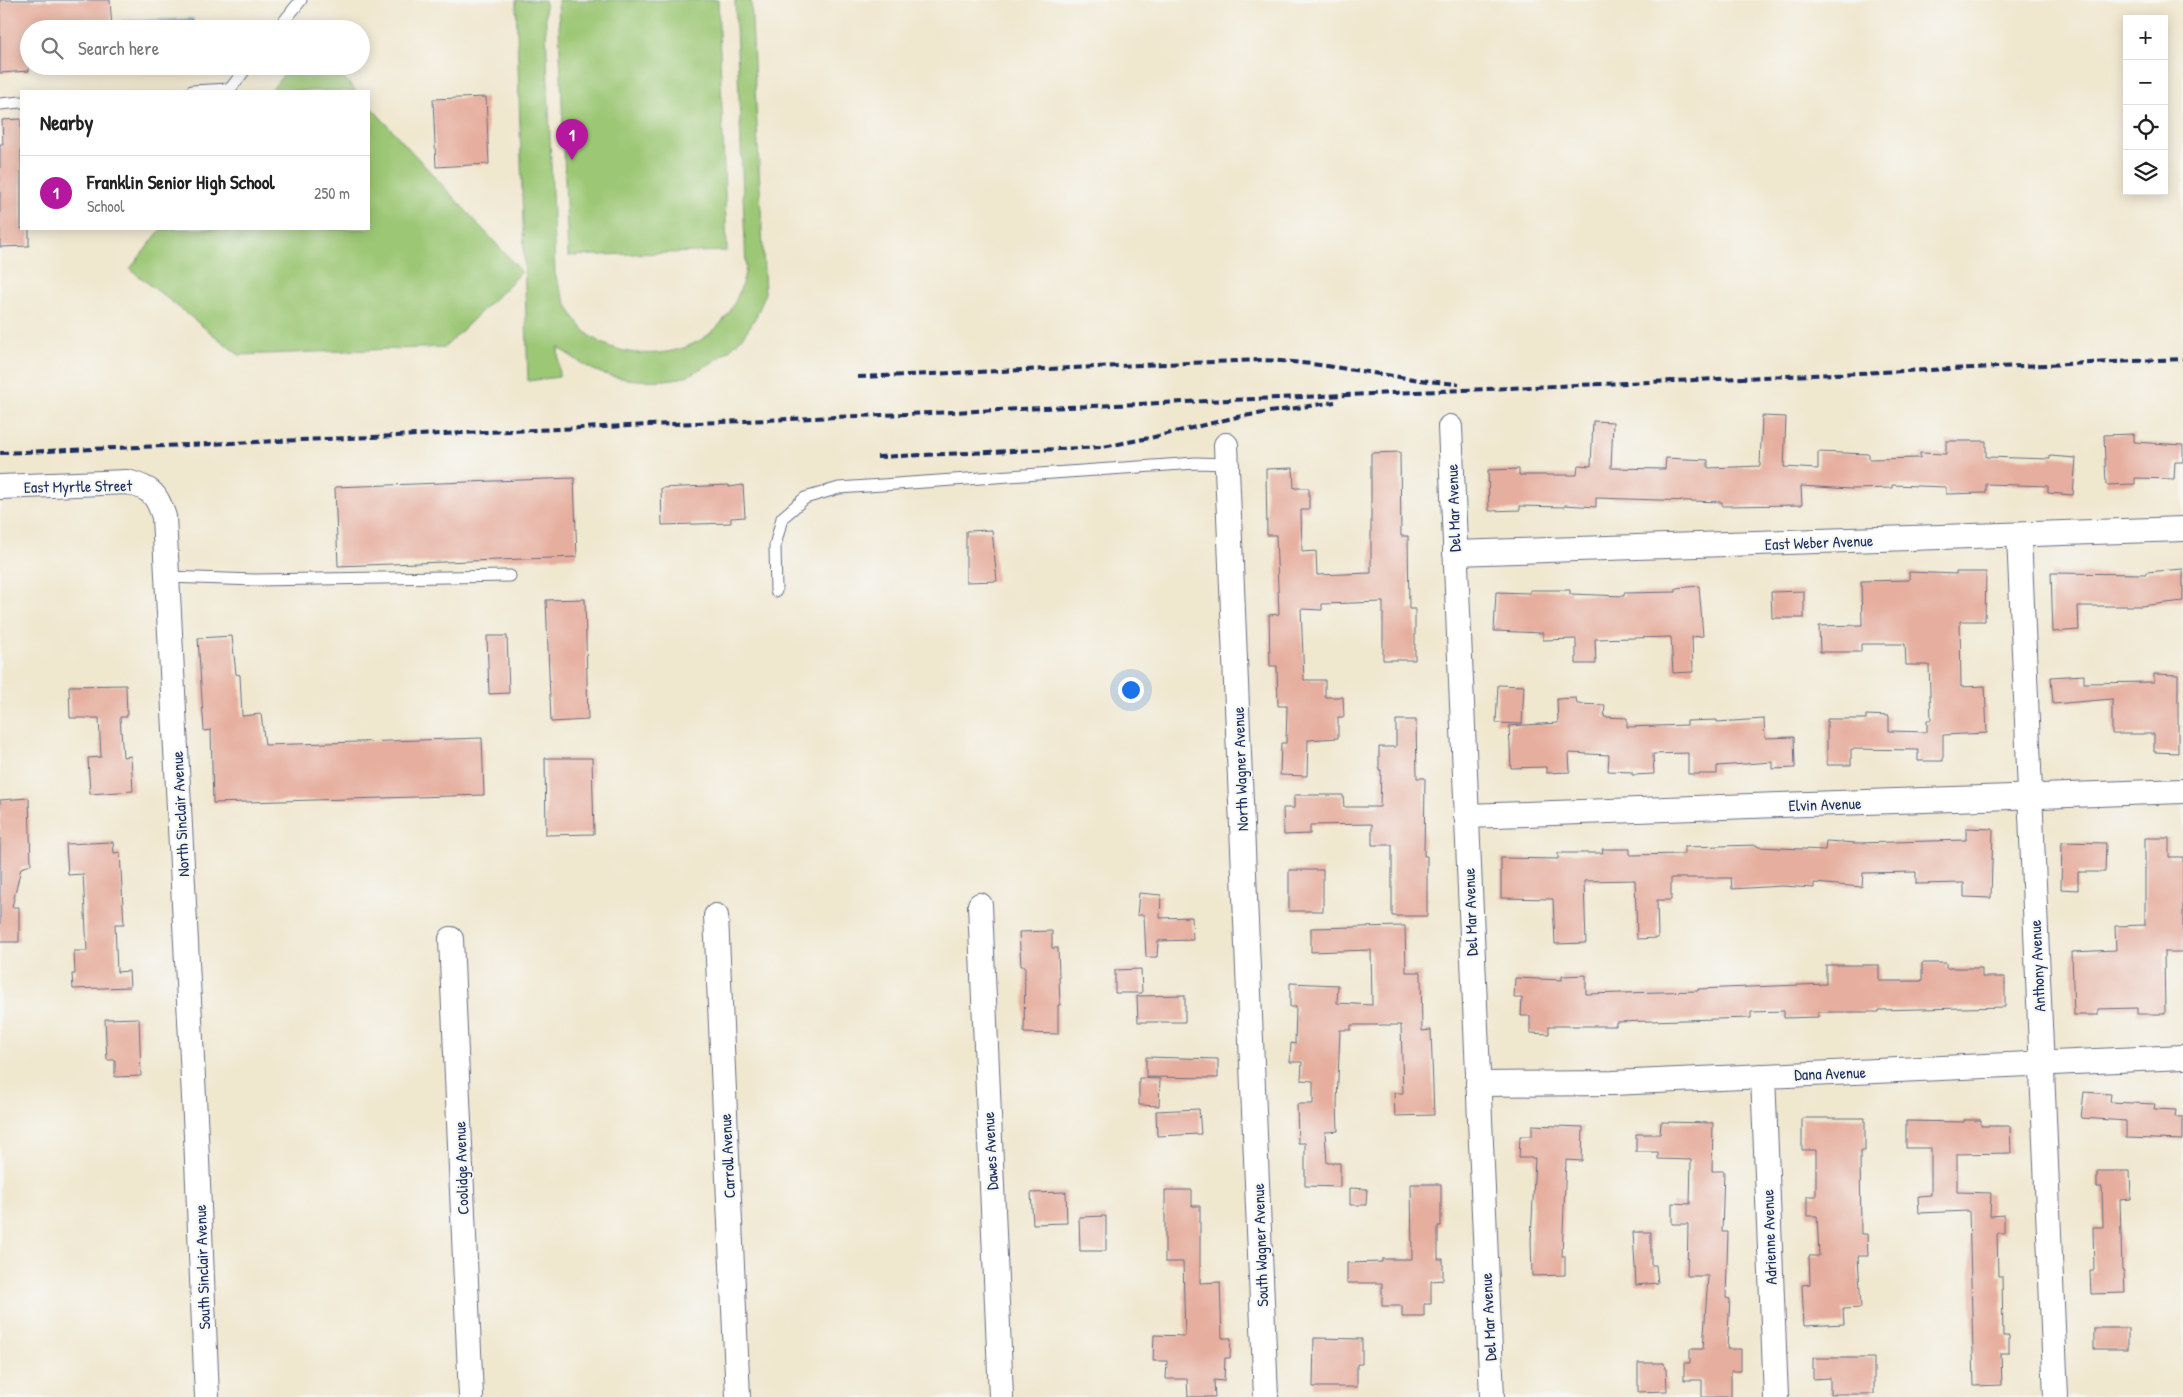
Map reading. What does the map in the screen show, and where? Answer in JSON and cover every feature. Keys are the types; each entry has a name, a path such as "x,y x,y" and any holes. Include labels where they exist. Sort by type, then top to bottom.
{"street":[{"name":"Del Mar Avenue","path":"1450,428 1492,1397"},
{"name":"North Wagner Avenue","path":"1226,454 1254,1093"},
{"name":"East Myrtle Street","path":"0,487 127,482 145,486 154,494"},
{"name":"North Sinclair Avenue","path":"154,494 164,517 196,1136"},
{"name":"East Weber Avenue","path":"1455,553 2183,529"},
{"name":"Anthony Avenue","path":"2019,535 2056,1397"},
{"name":"Elvin Avenue","path":"1466,816 2183,791"},
{"name":"Dawes Avenue","path":"980,905 1001,1397"},
{"name":"Carroll Avenue","path":"716,916 738,1397"},
{"name":"Coolidge Avenue","path":"451,939 471,1397"},
{"name":"Dana Avenue","path":"1478,1084 1613,1082 2183,1057"},
{"name":"Adrienne Avenue","path":"1762,1076 1776,1397"},
{"name":"South Wagner Avenue","path":"1254,1093 1266,1397"},
{"name":"South Sinclair Avenue","path":"196,1136 207,1397"}],"lane":[{"path":"285,20 301,0"},
{"path":"211,90 230,89 241,75"},
{"path":"0,104 20,102"},
{"path":"776,591 775,546 782,518 805,498 839,488 1196,463 1226,454"},
{"path":"167,577 256,580 510,576"}],"green space":[{"path":"516,0 545,0 555,274 563,297 579,325 596,340 623,351 658,353 677,350 695,343 710,334 723,321 733,306 741,288 746,267 735,0 751,0 765,293 761,306 742,338 723,355 688,376 654,380 619,378 590,368 558,347 559,377 528,381"},
{"path":"558,0 718,0 727,251 568,256"},
{"path":"283,75 341,75 355,90 272,90"},
{"path":"370,106 522,272 445,347 239,355 130,269 160,230 370,230"}],"water":[{"path":"193,19 193,20 158,20"}],"building":[{"path":"0,0 110,0 111,20 20,20 20,72 0,73"},
{"path":"486,97 489,164 436,167 433,99"},
{"path":"20,119 20,230 29,230 29,246 0,247 0,144 3,144 2,120"},
{"path":"1762,416 1786,417 1784,467 1818,469 1818,452 1869,454 1869,459 1920,458 1920,453 1946,454 1946,441 1986,441 1986,457 2050,459 2050,456 2076,458 2073,495 2048,493 2048,486 1986,484 1986,493 1946,494 1946,487 1892,485 1892,488 1851,489 1801,486 1802,505 1722,506 1722,502 1596,498 1596,507 1565,505 1565,507 1520,506 1520,510 1489,511 1488,470 1519,469 1519,475 1577,475 1578,465 1591,466 1593,421 1613,422 1611,468 1665,469 1666,458 1708,460 1708,468 1760,466"},
{"path":"2134,434 2134,442 2183,445 2183,462 2175,462 2174,479 2135,478 2135,484 2106,485 2104,435"},
{"path":"1400,452 1401,536 1408,536 1409,609 1415,609 1415,660 1383,660 1383,602 1322,604 1322,610 1301,609 1304,680 1325,680 1325,697 1343,697 1344,717 1338,717 1338,738 1308,740 1307,776 1280,775 1281,743 1286,743 1287,706 1278,706 1277,666 1270,666 1269,615 1279,614 1276,535 1267,535 1266,469 1293,468 1294,488 1309,488 1309,510 1301,510 1302,552 1316,551 1317,575 1371,573 1371,453"},
{"path":"574,478 577,557 338,566 335,487"},
{"path":"729,485 729,487 743,485 745,517 731,518 731,523 662,525 661,488"},
{"path":"992,530 997,581 966,582 966,531"},
{"path":"2183,569 2183,601 2141,606 2078,606 2079,630 2053,632 2051,573 2146,574 2146,572"},
{"path":"1909,572 1956,574 1956,572 1986,572 1985,621 1960,621 1961,687 1985,686 1987,733 1943,735 1943,761 1918,761 1918,750 1851,749 1851,765 1827,765 1827,719 1866,719 1866,715 1889,716 1889,731 1927,732 1927,720 1931,720 1929,665 1906,665 1905,644 1861,644 1861,652 1820,652 1819,626 1862,625 1861,581 1909,580"},
{"path":"1699,586 1703,636 1692,637 1693,672 1673,673 1671,637 1595,639 1596,664 1576,664 1576,639 1543,640 1543,633 1494,631 1496,592 1530,593 1530,590 1570,590 1570,594 1624,596 1624,593 1676,592 1676,588"},
{"path":"1804,591 1804,618 1772,618 1771,592"},
{"path":"585,599 588,720 551,722 546,600"},
{"path":"232,636 236,674 240,675 242,716 261,714 265,745 482,738 484,795 213,803 211,730 204,731 198,638"},
{"path":"487,636 507,636 509,693 489,694"},
{"path":"2154,674 2178,675 2178,753 2154,752 2154,734 2112,734 2112,699 2053,704 2051,677 2084,675 2084,683 2154,682"},
{"path":"126,685 127,717 120,717 123,757 131,756 133,791 90,794 88,758 101,757 99,718 70,718 69,686"},
{"path":"1498,685 1524,686 1522,724 1496,723"},
{"path":"1576,698 1577,704 1605,705 1604,717 1627,718 1627,727 1687,725 1687,721 1717,720 1717,722 1764,719 1765,738 1794,737 1795,768 1773,769 1773,762 1717,766 1717,774 1688,774 1688,753 1653,754 1654,774 1632,775 1632,772 1608,771 1609,755 1569,753 1570,772 1546,773 1546,767 1511,768 1509,726 1558,723 1557,699"},
{"path":"1396,720 1416,720 1417,778 1425,778 1424,856 1427,856 1427,916 1392,916 1392,845 1372,845 1372,824 1310,825 1310,834 1284,835 1283,808 1294,808 1294,795 1343,795 1344,807 1380,807 1381,770 1379,770 1379,747 1396,747"},
{"path":"545,758 592,758 594,834 546,835"},
{"path":"29,798 31,865 21,868 12,907 19,907 19,942 0,942 0,800"},
{"path":"1966,828 1993,829 1991,898 1964,897 1964,883 1916,884 1916,872 1863,873 1862,887 1814,883 1814,888 1782,886 1732,889 1731,878 1671,878 1671,900 1657,900 1658,938 1637,939 1635,880 1584,881 1586,943 1555,944 1553,899 1501,898 1501,858 1558,859 1558,853 1603,853 1602,849 1630,849 1630,855 1684,854 1684,847 1757,845 1758,847 1825,850 1826,841 1857,843 1966,840"},
{"path":"2145,838 2169,838 2169,857 2183,857 2183,952 2164,952 2165,1014 2137,1014 2137,1008 2098,1009 2098,1015 2074,1015 2072,952 2116,950 2115,926 2145,925"},
{"path":"113,842 114,853 120,852 124,924 115,924 117,972 129,971 130,987 73,989 72,974 75,974 74,951 87,951 83,874 68,875 66,844"},
{"path":"2062,842 2106,843 2105,872 2078,872 2078,890 2061,889"},
{"path":"1289,870 1323,870 1323,911 1289,911"},
{"path":"1139,893 1161,895 1160,918 1192,917 1193,940 1158,941 1157,957 1146,957 1144,915 1137,915"},
{"path":"1405,926 1406,972 1421,972 1422,1031 1431,1030 1434,1115 1395,1116 1394,1093 1403,1093 1401,1025 1351,1025 1351,1030 1340,1030 1337,1103 1338,1131 1325,1132 1327,1163 1340,1163 1340,1187 1305,1186 1305,1143 1298,1143 1297,1104 1313,1104 1313,1081 1301,1080 1302,1062 1290,1062 1291,1043 1295,1044 1296,1007 1290,1007 1290,983 1338,985 1337,1003 1372,1005 1371,950 1311,952 1311,928"},
{"path":"1052,931 1052,948 1058,948 1060,1005 1058,1005 1058,1034 1024,1033 1025,966 1021,966 1019,932"},
{"path":"1922,963 1946,963 1946,968 1982,968 1982,977 2005,977 2005,1007 1879,1010 1879,1012 1818,1012 1818,1017 1784,1018 1784,1011 1751,1012 1751,1018 1616,1022 1616,1026 1549,1026 1549,1034 1530,1033 1530,1016 1521,1016 1522,998 1514,998 1515,978 1562,980 1562,976 1586,975 1586,994 1698,991 1698,989 1826,984 1826,965 1879,965 1879,981 1922,981"},
{"path":"1141,969 1142,993 1115,993 1115,970"},
{"path":"1185,995 1185,1022 1138,1022 1137,996"},
{"path":"139,1018 141,1076 115,1077 115,1060 107,1060 105,1019"},
{"path":"1146,1057 1218,1059 1218,1078 1146,1077"},
{"path":"1139,1078 1160,1079 1159,1106 1139,1105"},
{"path":"2084,1092 2111,1094 2110,1102 2155,1104 2154,1109 2176,1110 2175,1117 2183,1117 2183,1140 2126,1138 2126,1121 2081,1118"},
{"path":"1199,1109 1201,1134 1157,1136 1156,1111"},
{"path":"1802,1118 1865,1118 1865,1151 1860,1151 1861,1234 1867,1234 1868,1256 1858,1256 1861,1308 1843,1309 1844,1324 1804,1326 1802,1285 1810,1284 1809,1256 1819,1256 1817,1216 1807,1216 1807,1196 1816,1196 1816,1150 1802,1150"},
{"path":"1964,1120 1981,1120 1981,1126 2010,1126 2011,1153 1957,1154 1957,1192 1991,1193 1990,1216 2004,1215 2004,1233 1997,1233 1998,1276 2002,1276 2003,1336 2009,1336 2009,1353 2001,1353 2002,1385 1974,1386 1969,1211 1919,1213 1918,1196 1931,1195 1931,1148 1906,1148 1906,1121 1964,1122"},
{"path":"1661,1122 1713,1123 1712,1171 1724,1171 1722,1232 1728,1232 1726,1298 1730,1299 1727,1349 1741,1349 1741,1371 1731,1371 1731,1397 1702,1397 1702,1380 1684,1380 1684,1363 1690,1363 1690,1349 1703,1349 1708,1276 1687,1276 1688,1224 1672,1224 1672,1203 1690,1204 1691,1160 1658,1159 1658,1152 1636,1152 1636,1134 1660,1134"},
{"path":"1532,1125 1583,1127 1582,1161 1566,1160 1562,1256 1565,1256 1565,1275 1532,1276 1531,1241 1535,1158 1519,1158 1520,1136 1532,1136"},
{"path":"2097,1171 2130,1171 2131,1199 2120,1200 2122,1271 2124,1271 2125,1293 2091,1294 2090,1271 2094,1271 2093,1227 2103,1227 2102,1187 2097,1187"},
{"path":"1411,1184 1441,1184 1441,1226 1438,1226 1438,1259 1443,1259 1443,1280 1431,1281 1431,1304 1424,1304 1424,1317 1402,1317 1402,1306 1382,1306 1382,1283 1347,1283 1347,1263 1382,1262 1382,1259 1412,1259"},
{"path":"1350,1188 1367,1189 1366,1205 1350,1205"},
{"path":"1165,1190 1192,1190 1192,1206 1200,1206 1200,1283 1220,1282 1222,1338 1231,1338 1230,1358 1225,1358 1224,1381 1214,1380 1215,1397 1188,1397 1187,1379 1166,1379 1167,1361 1153,1361 1154,1335 1185,1336 1183,1262 1165,1262"},
{"path":"1066,1192 1067,1223 1033,1224 1031,1193"},
{"path":"1106,1216 1106,1251 1080,1251 1079,1217"},
{"path":"1633,1232 1651,1232 1651,1265 1656,1265 1658,1283 1636,1285"},
{"path":"2094,1328 2128,1328 2128,1349 2094,1349"},
{"path":"1314,1338 1362,1339 1362,1364 1357,1364 1357,1387 1313,1387"},
{"path":"1813,1358 1874,1358 1874,1394 1830,1394 1830,1378 1813,1379"},
{"path":"1638,1363 1664,1363 1667,1391 1638,1392"}],"railway":[{"path":"0,453 2183,359"},
{"path":"858,377 1261,360 1286,361 1459,384"},
{"path":"877,457 1103,447 1237,417 1335,402"}],"place":[{"name":"Franklin Senior High School","path":"572,160"}]}
